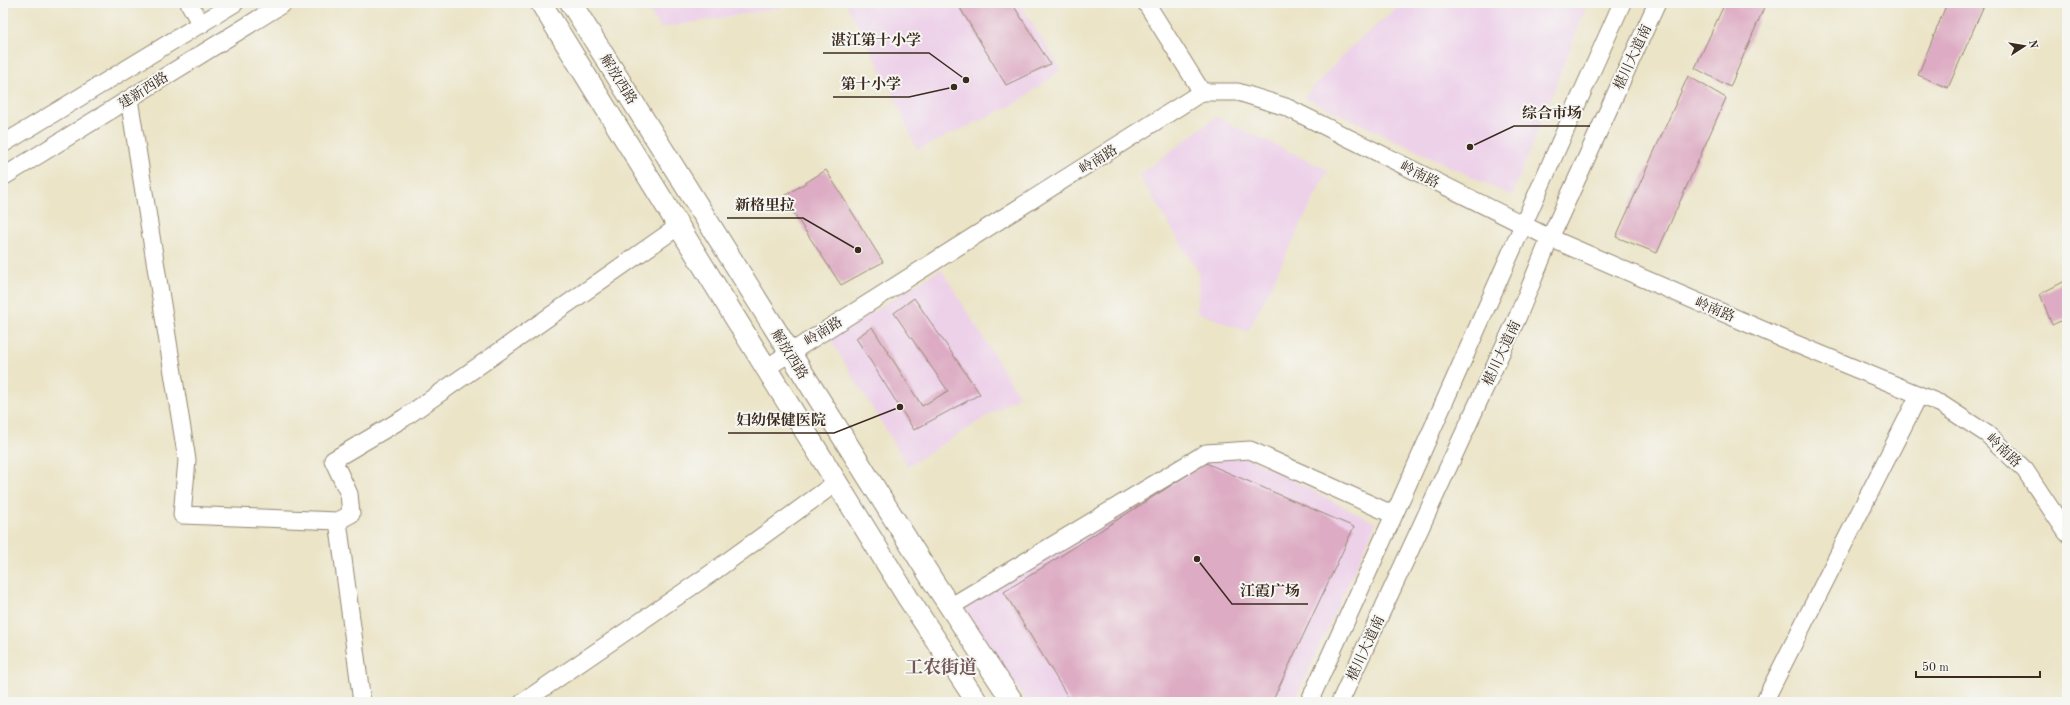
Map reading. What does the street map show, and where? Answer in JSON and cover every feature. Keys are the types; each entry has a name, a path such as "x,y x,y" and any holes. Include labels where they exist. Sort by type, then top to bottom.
{"main road":[{"name":"解放西路","path":"541,3 908,598 977,702"},
{"name":"解放西路","path":"571,3 950,607 1013,702"}],"street":[{"path":"189,3 201,25"},
{"name":"建新西路","path":"3,144 235,3"},
{"name":"建新西路","path":"3,177 284,3"},
{"path":"1146,3 1202,92"},
{"name":"椹川大道南","path":"1309,702 1524,226 1622,3"},
{"name":"椹川大道南","path":"1340,702 1518,316 1550,238 1657,3"},
{"name":"岭南路","path":"766,368 789,352 1202,92 1238,92 1286,107 1550,238 1779,337 1941,404 1987,434 2025,470 2067,533"},
{"path":"129,99 187,460 182,514 338,522 351,514 349,494 333,460 404,418 678,226"},
{"path":"1764,702 1919,395"},
{"path":"950,607 1206,453 1250,450 1394,515"},
{"path":"523,702 714,572 837,482"},
{"path":"338,522 362,702"}],"shaded area":[{"path":"645,3 810,3 660,28"},
{"path":"846,3 1019,3 1061,69 1017,103 917,150 892,92"},
{"path":"1403,3 1588,3 1512,196 1304,97 1350,48"},
{"path":"1216,117 1328,170 1248,332 1197,312 1199,273 1139,175"},
{"path":"941,269 1019,396 908,466 830,339"},
{"path":"1207,458 1248,458 1376,523 1294,702 1027,702 964,608"}],"building":[{"path":"957,3 1012,3 1050,64 1006,85"},
{"path":"1725,3 1766,3 1730,87 1695,68"},
{"path":"1947,3 1985,3 1948,88 1918,75"},
{"path":"1688,76 1726,98 1657,253 1616,237"},
{"path":"826,170 883,262 841,285 783,197"},
{"path":"2067,280 2067,318 2052,325 2040,294"},
{"path":"914,298 980,394 914,430 856,338 872,327 922,406 948,391 894,313"},
{"path":"1206,463 1354,527 1272,702 1071,702 1004,592"}],"place":[{"name":"湛江第十小学","path":"966,80"},
{"name":"第十小学","path":"954,87"},
{"name":"综合市场","path":"1470,147"},
{"name":"新格里拉","path":"858,250"},
{"name":"妇幼保健医院","path":"900,407"},
{"name":"江霞广场","path":"1197,559"}],"district":[{"name":"工农街道","path":"941,667"}]}
